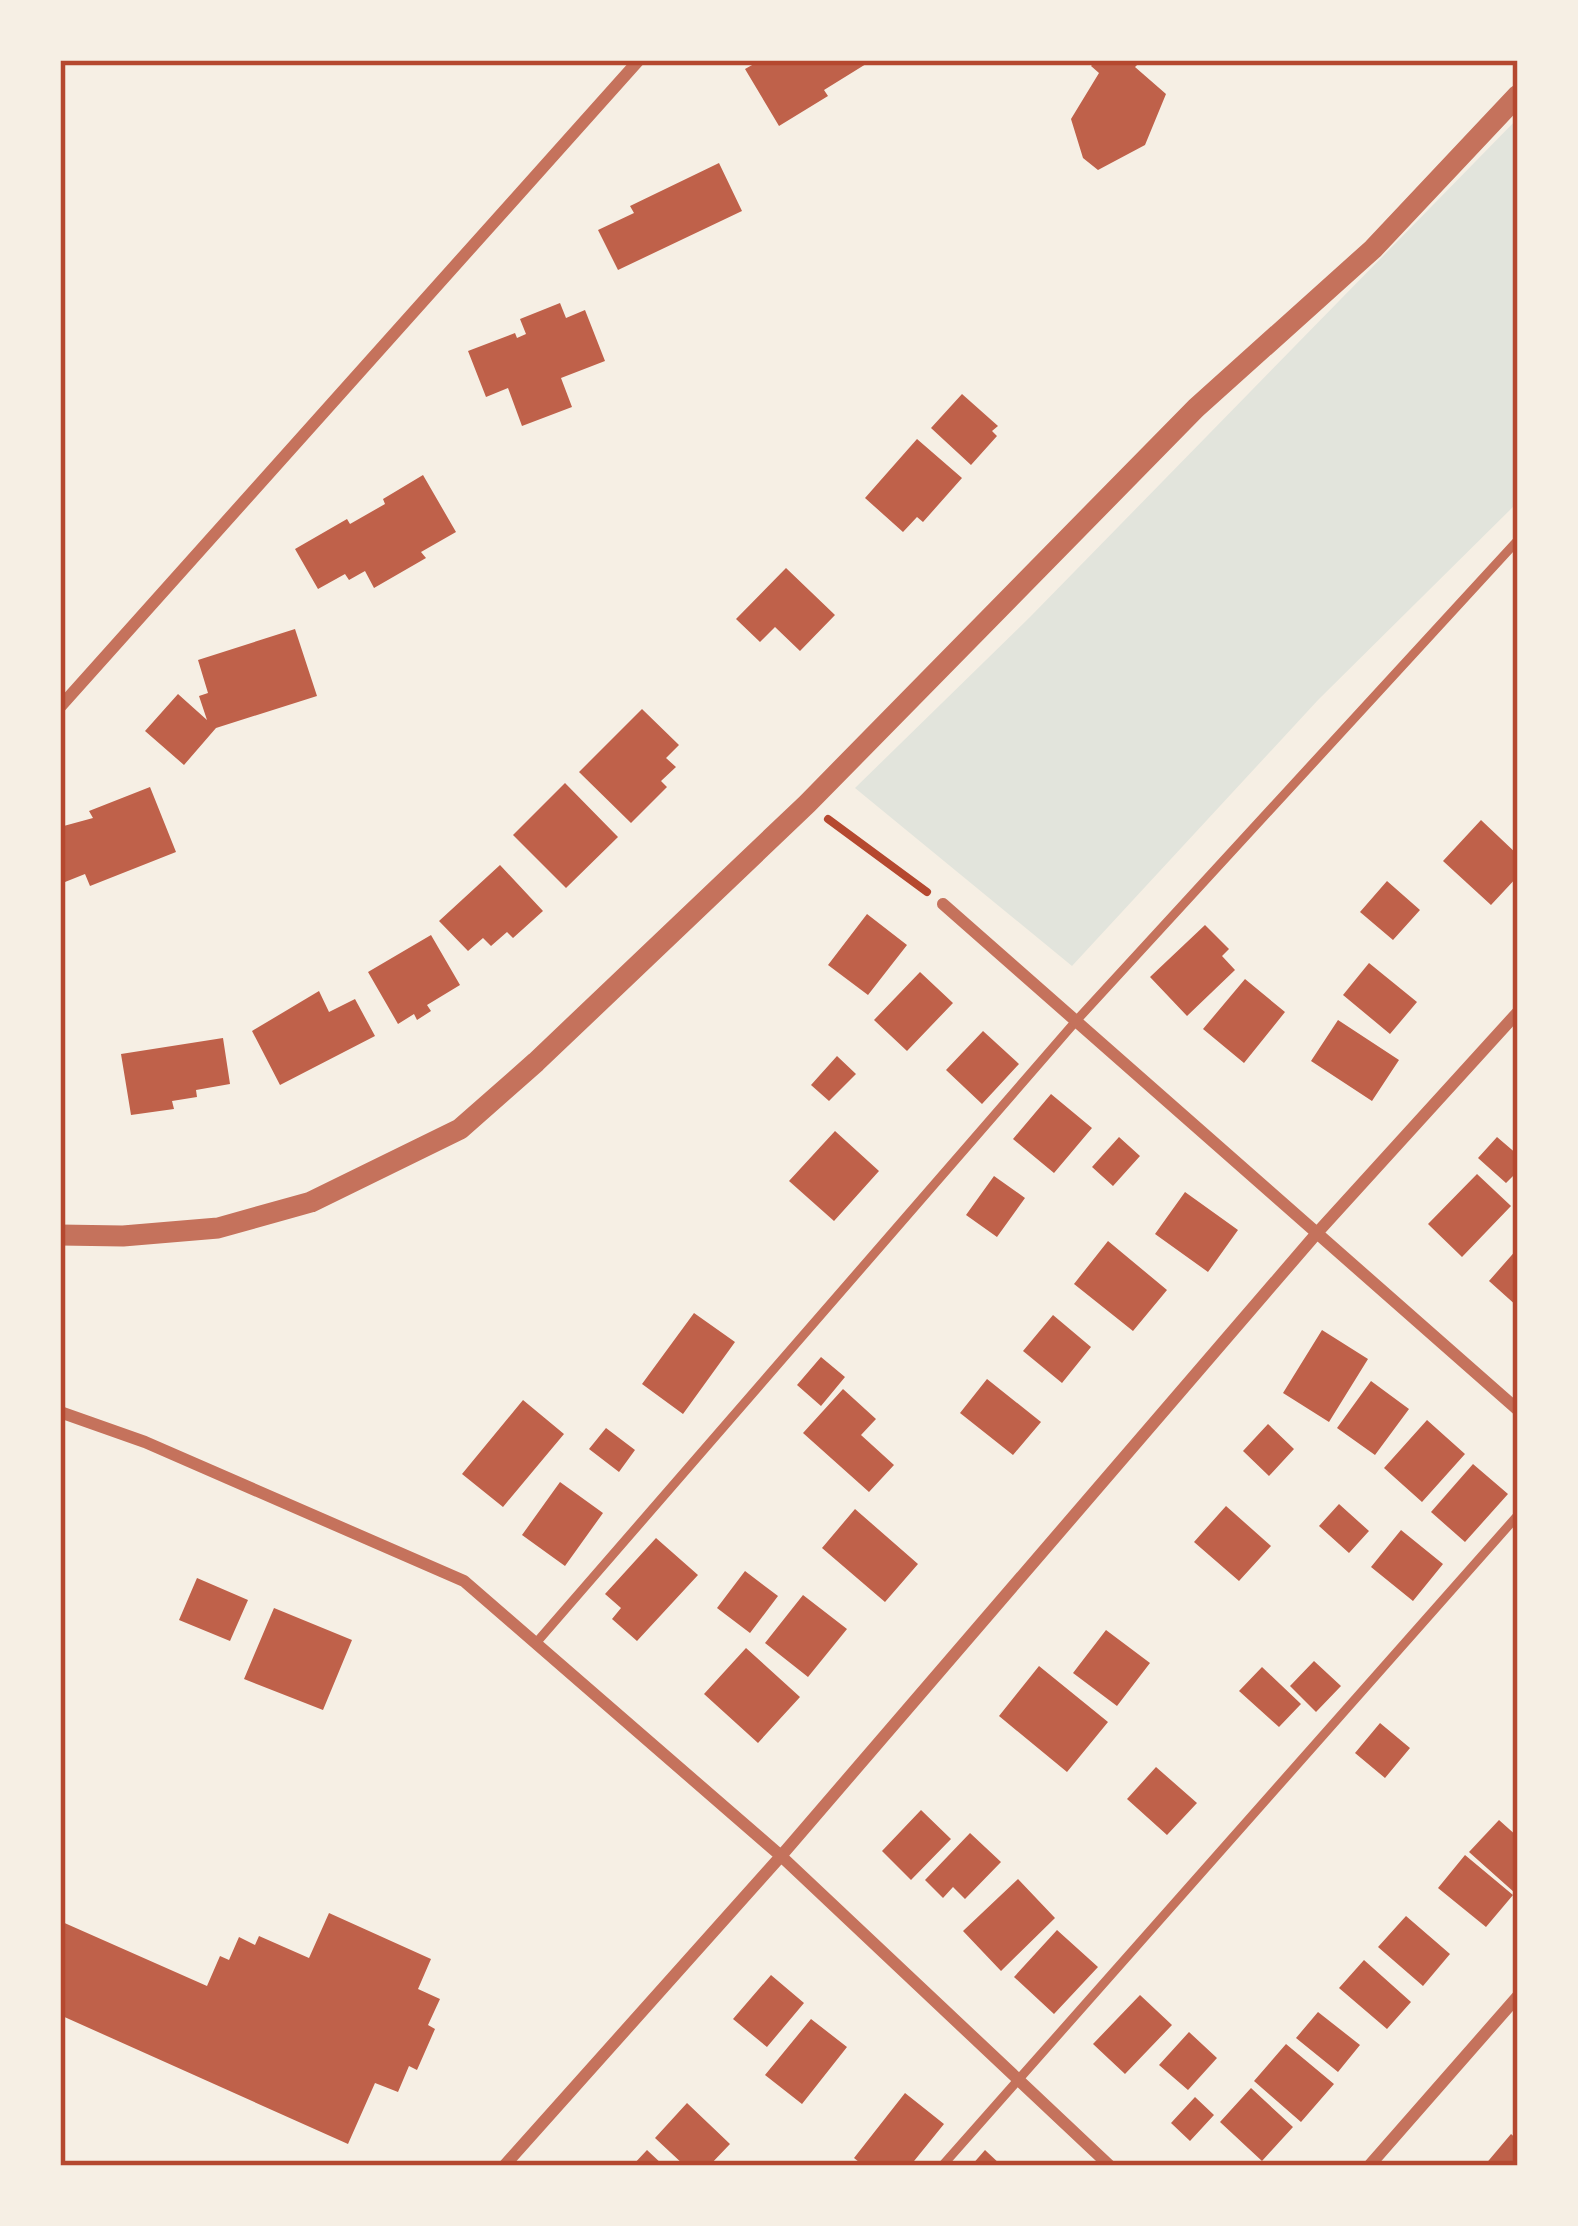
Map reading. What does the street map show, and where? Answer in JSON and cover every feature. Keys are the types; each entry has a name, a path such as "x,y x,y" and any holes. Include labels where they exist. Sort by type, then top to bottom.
{"street":[{"path":"60,707 639,60"},
{"path":"60,1235 123,1236 218,1228 311,1202 460,1129 536,1063 807,803 1196,408 1373,249 1518,95"},
{"path":"943,904 1518,1410"},
{"path":"504,2166 781,1856 1317,1233 1518,1012"},
{"path":"60,1412 146,1442 464,1581 781,1856 1110,2166"},
{"path":"1370,2166 1518,1996"}],"lane":[{"path":"536,1643 1076,1021 1518,540"},
{"path":"941,2166 1518,1515"}],"path":[{"path":"807,803 943,904"}],"shaded area":[{"path":"1518,118 1518,502 1318,700 1072,966 855,788 1031,616"}],"building":[{"path":"761,60 863,60 866,64 824,90 828,96 779,126 745,69"},
{"path":"1096,60 1142,60 1135,67 1166,94 1145,145 1098,170 1083,158 1071,119 1099,73 1091,66"},
{"path":"719,163 742,211 618,270 598,230 634,213 630,206"},
{"path":"560,303 566,318 585,310 605,361 561,378 572,407 522,426 508,388 486,397 468,351 515,333 517,338 526,334 520,319"},
{"path":"962,394 998,426 992,431 997,436 971,465 931,428"},
{"path":"917,439 962,478 923,522 917,517 903,532 865,498"},
{"path":"423,475 456,532 421,552 426,558 374,588 365,571 349,580 345,574 318,589 295,549 385,504 383,499"},
{"path":"786,568 835,615 800,651 775,627 760,642 736,619"},
{"path":"295,629 317,696 216,728 184,765 145,731 178,694 207,720 199,696 208,693 198,660"},
{"path":"642,709 679,745 666,758 676,767 661,781 667,787 631,823 579,772"},
{"path":"565,783 618,837 566,888 513,835"},
{"path":"150,787 176,852 90,886 85,874 60,884 60,827 93,818 89,811"},
{"path":"1481,820 1518,855 1518,876 1491,905 1443,861"},
{"path":"500,865 543,911 513,938 507,932 491,946 483,938 468,951 439,921"},
{"path":"1387,881 1420,910 1393,940 1360,912"},
{"path":"867,914 907,945 868,995 828,965"},
{"path":"1205,925 1229,949 1222,956 1235,970 1187,1016 1150,977"},
{"path":"431,935 460,985 427,1005 431,1011 417,1020 414,1014 398,1024 368,972"},
{"path":"1369,963 1417,1002 1390,1034 1343,995"},
{"path":"920,972 953,1003 907,1051 874,1020"},
{"path":"1245,979 1285,1012 1244,1063 1203,1029"},
{"path":"319,991 329,1012 355,999 375,1036 280,1085 252,1031"},
{"path":"1338,1020 1399,1060 1372,1101 1311,1061"},
{"path":"983,1031 1019,1064 982,1104 946,1070"},
{"path":"223,1038 230,1084 196,1090 197,1097 172,1101 174,1109 131,1115 121,1054"},
{"path":"837,1056 856,1074 829,1101 811,1085"},
{"path":"1051,1094 1092,1128 1054,1173 1013,1139"},
{"path":"835,1131 879,1171 834,1221 789,1181"},
{"path":"1119,1137 1140,1156 1113,1186 1092,1167"},
{"path":"1497,1137 1518,1155 1518,1171 1506,1183 1478,1158"},
{"path":"1477,1174 1511,1206 1462,1257 1428,1224"},
{"path":"994,1176 1025,1198 997,1237 966,1215"},
{"path":"1185,1192 1238,1230 1208,1272 1155,1234"},
{"path":"1108,1241 1167,1290 1133,1331 1074,1284"},
{"path":"1518,1248 1518,1307 1489,1281"},
{"path":"694,1313 735,1342 683,1414 642,1384"},
{"path":"1053,1315 1091,1347 1062,1383 1023,1351"},
{"path":"1322,1330 1368,1359 1329,1422 1283,1393"},
{"path":"821,1357 845,1377 821,1406 797,1385"},
{"path":"987,1379 1041,1422 1013,1455 960,1413"},
{"path":"1371,1381 1409,1409 1375,1455 1337,1428"},
{"path":"843,1389 876,1419 861,1435 894,1465 869,1492 803,1433"},
{"path":"523,1400 564,1434 503,1507 462,1474"},
{"path":"1427,1420 1465,1454 1422,1502 1384,1468"},
{"path":"1268,1424 1294,1449 1269,1476 1243,1451"},
{"path":"606,1428 635,1450 619,1472 589,1449"},
{"path":"1473,1464 1508,1494 1465,1542 1431,1512"},
{"path":"560,1482 603,1513 565,1566 522,1535"},
{"path":"1339,1504 1369,1531 1349,1553 1319,1526"},
{"path":"1226,1506 1271,1546 1239,1581 1194,1542"},
{"path":"855,1509 918,1564 885,1602 822,1548"},
{"path":"1401,1530 1443,1564 1413,1601 1371,1567"},
{"path":"656,1538 698,1575 637,1641 612,1619 621,1608 605,1594"},
{"path":"745,1571 778,1596 750,1633 717,1608"},
{"path":"197,1578 248,1600 230,1641 179,1620"},
{"path":"803,1595 847,1629 808,1677 765,1643"},
{"path":"274,1608 352,1640 323,1710 244,1679"},
{"path":"1106,1630 1150,1663 1117,1706 1073,1673"},
{"path":"746,1648 800,1697 758,1743 704,1694"},
{"path":"1314,1661 1341,1686 1316,1712 1290,1686"},
{"path":"1039,1666 1108,1722 1067,1772 999,1716"},
{"path":"1262,1667 1301,1704 1279,1727 1239,1691"},
{"path":"1380,1723 1410,1748 1385,1778 1355,1753"},
{"path":"1156,1767 1197,1803 1167,1835 1127,1799"},
{"path":"921,1810 951,1839 911,1880 882,1851"},
{"path":"1499,1820 1518,1837 1515,1893 1469,1852"},
{"path":"970,1833 1001,1862 965,1899 953,1887 943,1898 925,1880"},
{"path":"1465,1855 1513,1895 1486,1927 1438,1888"},
{"path":"1018,1879 1055,1918 1001,1971 963,1931"},
{"path":"329,1913 431,1959 418,1989 440,1999 428,2025 435,2029 417,2070 409,2066 398,2092 375,2083 348,2144 60,2015 60,1921 207,1986 220,1956 229,1960 239,1937 255,1945 259,1936 309,1958"},
{"path":"1406,1916 1450,1954 1423,1986 1378,1947"},
{"path":"1057,1930 1098,1967 1054,2014 1014,1977"},
{"path":"1364,1960 1411,2002 1387,2029 1339,1988"},
{"path":"771,1975 804,2003 767,2047 733,2019"},
{"path":"1140,1995 1172,2025 1125,2074 1093,2044"},
{"path":"1318,2012 1360,2045 1338,2072 1296,2038"},
{"path":"811,2019 847,2047 802,2104 765,2075"},
{"path":"1189,2032 1217,2058 1188,2090 1159,2065"},
{"path":"1286,2044 1334,2084 1301,2122 1254,2081"},
{"path":"1251,2088 1293,2127 1262,2161 1220,2122"},
{"path":"905,2093 944,2124 910,2166 864,2166 854,2158"},
{"path":"1195,2097 1214,2115 1190,2141 1171,2123"},
{"path":"687,2103 730,2144 709,2166 685,2166 655,2138"},
{"path":"1511,2134 1518,2140 1518,2166 1484,2166"},
{"path":"647,2150 664,2166 632,2166"},
{"path":"985,2150 1002,2166 971,2166"}]}
